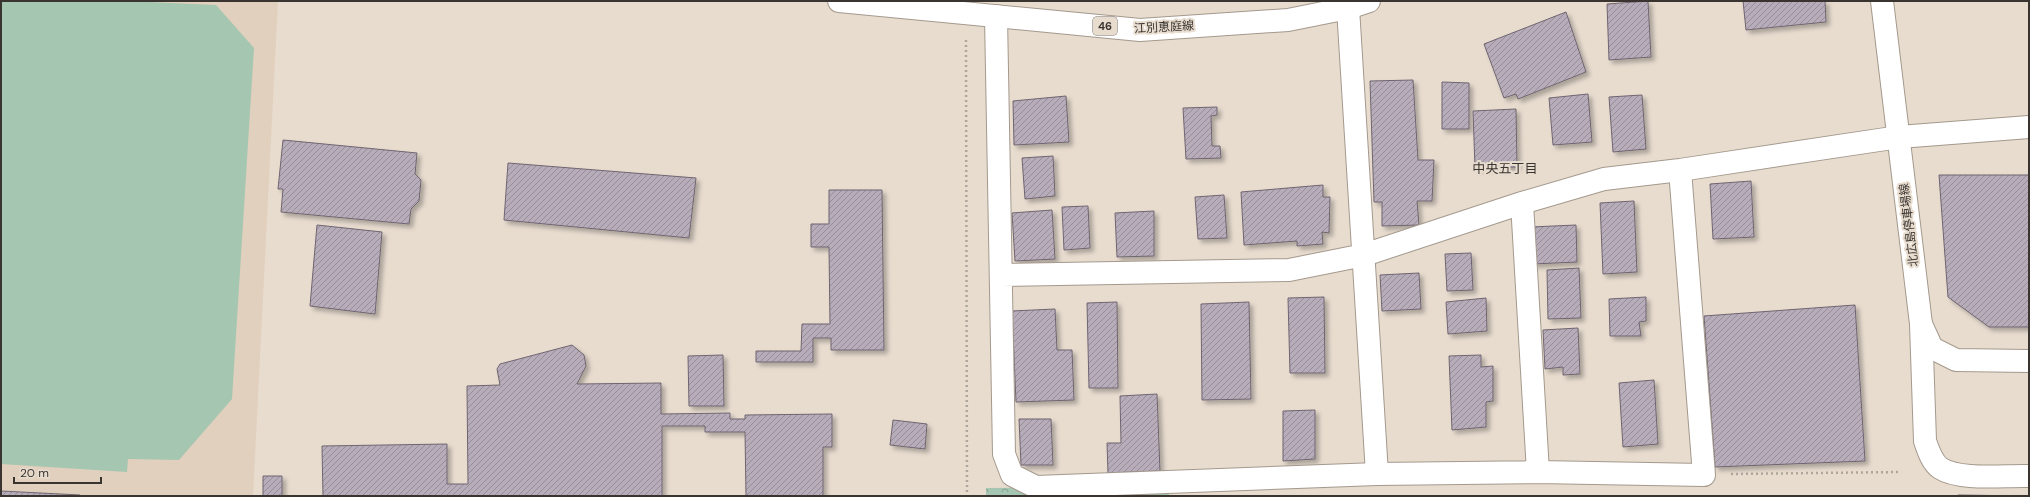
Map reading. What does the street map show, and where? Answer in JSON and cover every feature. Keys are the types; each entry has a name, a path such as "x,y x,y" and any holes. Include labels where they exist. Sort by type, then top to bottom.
{"street":[{"name":"江別恵庭線","path":"839,1 874,3 967,14 1140,30 1288,20 1348,8 1369,1"},
{"name":"北広島停車場線","path":"1882,1 1921,324 1932,348 1956,360 2029,361"},
{"path":"1348,8 1377,474"},
{"path":"996,16 1004,454 1012,475 1036,487 1377,474 1538,472 1704,475 1680,170"},
{"path":"1001,275 1289,270 1364,256 1522,203 1604,179 1680,170 1899,137 2029,128"},
{"path":"1522,203 1538,472"},
{"path":"1921,324 1925,441 1930,454 1940,467 1955,475 2029,476"}],"path":[{"path":"967,14 967,496"},
{"path":"1704,475 1899,472"}],"shaded area":[{"path":"1,1 278,1 253,496 1,496"}],"green space":[{"path":"1,1 126,1 216,5 254,48 232,399 179,460 128,459 127,472 1,464"},
{"path":"1169,487 1169,496 986,496 986,488"}],"building":[{"path":"1648,1 1651,57 1609,60 1607,4"},
{"path":"1743,1 1825,1 1826,22 1746,30"},
{"path":"1566,12 1586,72 1518,99 1516,94 1504,98 1484,44"},
{"path":"1413,80 1418,160 1434,160 1432,201 1417,201 1419,225 1382,226 1382,202 1374,202 1370,81"},
{"path":"1442,82 1469,83 1469,129 1442,129"},
{"path":"1588,94 1592,142 1553,145 1549,98"},
{"path":"1642,95 1646,149 1613,152 1609,97"},
{"path":"1066,96 1069,142 1014,145 1013,101"},
{"path":"1217,107 1217,115 1211,116 1212,146 1220,146 1221,158 1186,159 1183,108"},
{"path":"1516,109 1517,167 1475,168 1473,111"},
{"path":"283,140 417,153 415,174 421,180 419,201 411,209 409,224 281,212 283,189 278,189"},
{"path":"1053,156 1055,196 1025,199 1022,158"},
{"path":"508,163 696,178 689,238 504,220"},
{"path":"1939,175 2029,175 2029,327 1989,327 1948,297"},
{"path":"1751,181 1754,237 1713,239 1710,184"},
{"path":"1323,185 1323,197 1330,197 1329,233 1322,232 1323,244 1297,246 1297,241 1244,245 1241,192"},
{"path":"829,190 882,190 884,350 831,350 831,338 813,338 813,362 756,362 756,351 801,351 802,324 830,324 829,247 811,247 811,224 829,224"},
{"path":"1224,195 1227,238 1198,239 1195,197"},
{"path":"1634,201 1637,272 1603,274 1600,203"},
{"path":"1088,206 1090,248 1064,250 1062,207"},
{"path":"1052,210 1055,259 1015,261 1012,213"},
{"path":"1154,211 1154,256 1117,257 1115,213"},
{"path":"317,225 382,232 375,314 310,306"},
{"path":"1576,225 1577,262 1533,264 1531,227"},
{"path":"1471,253 1473,290 1447,291 1445,254"},
{"path":"1579,268 1581,318 1548,319 1547,270"},
{"path":"1419,273 1421,309 1382,311 1380,275"},
{"path":"1324,297 1325,373 1290,373 1288,298"},
{"path":"1646,297 1646,321 1639,322 1641,336 1610,336 1609,299"},
{"path":"1486,298 1487,331 1448,334 1446,302"},
{"path":"1117,302 1118,388 1089,388 1087,303"},
{"path":"1249,302 1251,399 1202,400 1201,304"},
{"path":"1855,305 1865,461 1715,467 1704,316"},
{"path":"1055,309 1057,350 1072,350 1074,400 1016,402 1012,311"},
{"path":"1578,328 1580,374 1563,375 1563,367 1545,369 1543,330"},
{"path":"572,345 584,355 586,366 577,384 661,383 661,414 730,413 730,419 745,419 745,415 832,414 832,447 823,447 823,496 746,496 745,432 705,432 705,426 662,426 662,496 323,496 322,446 447,444 447,484 468,484 467,386 500,385 497,369 500,364"},
{"path":"723,355 724,406 689,406 688,356"},
{"path":"1481,355 1481,367 1493,366 1493,401 1486,402 1486,427 1452,430 1449,356"},
{"path":"1654,380 1658,444 1623,447 1619,383"},
{"path":"1157,394 1160,471 1108,473 1107,443 1121,443 1120,396"},
{"path":"1315,410 1315,459 1283,461 1283,411"},
{"path":"1019,419 1051,419 1053,465 1021,465"},
{"path":"893,420 927,424 925,449 890,445"},
{"path":"263,476 282,476 282,496 263,496"},
{"path":"1,491 80,495 80,496 1,496"},
{"path":"1958,495 2029,496 1958,496"}],"district":[{"name":"中央五丁目","path":"1505,168"}]}
